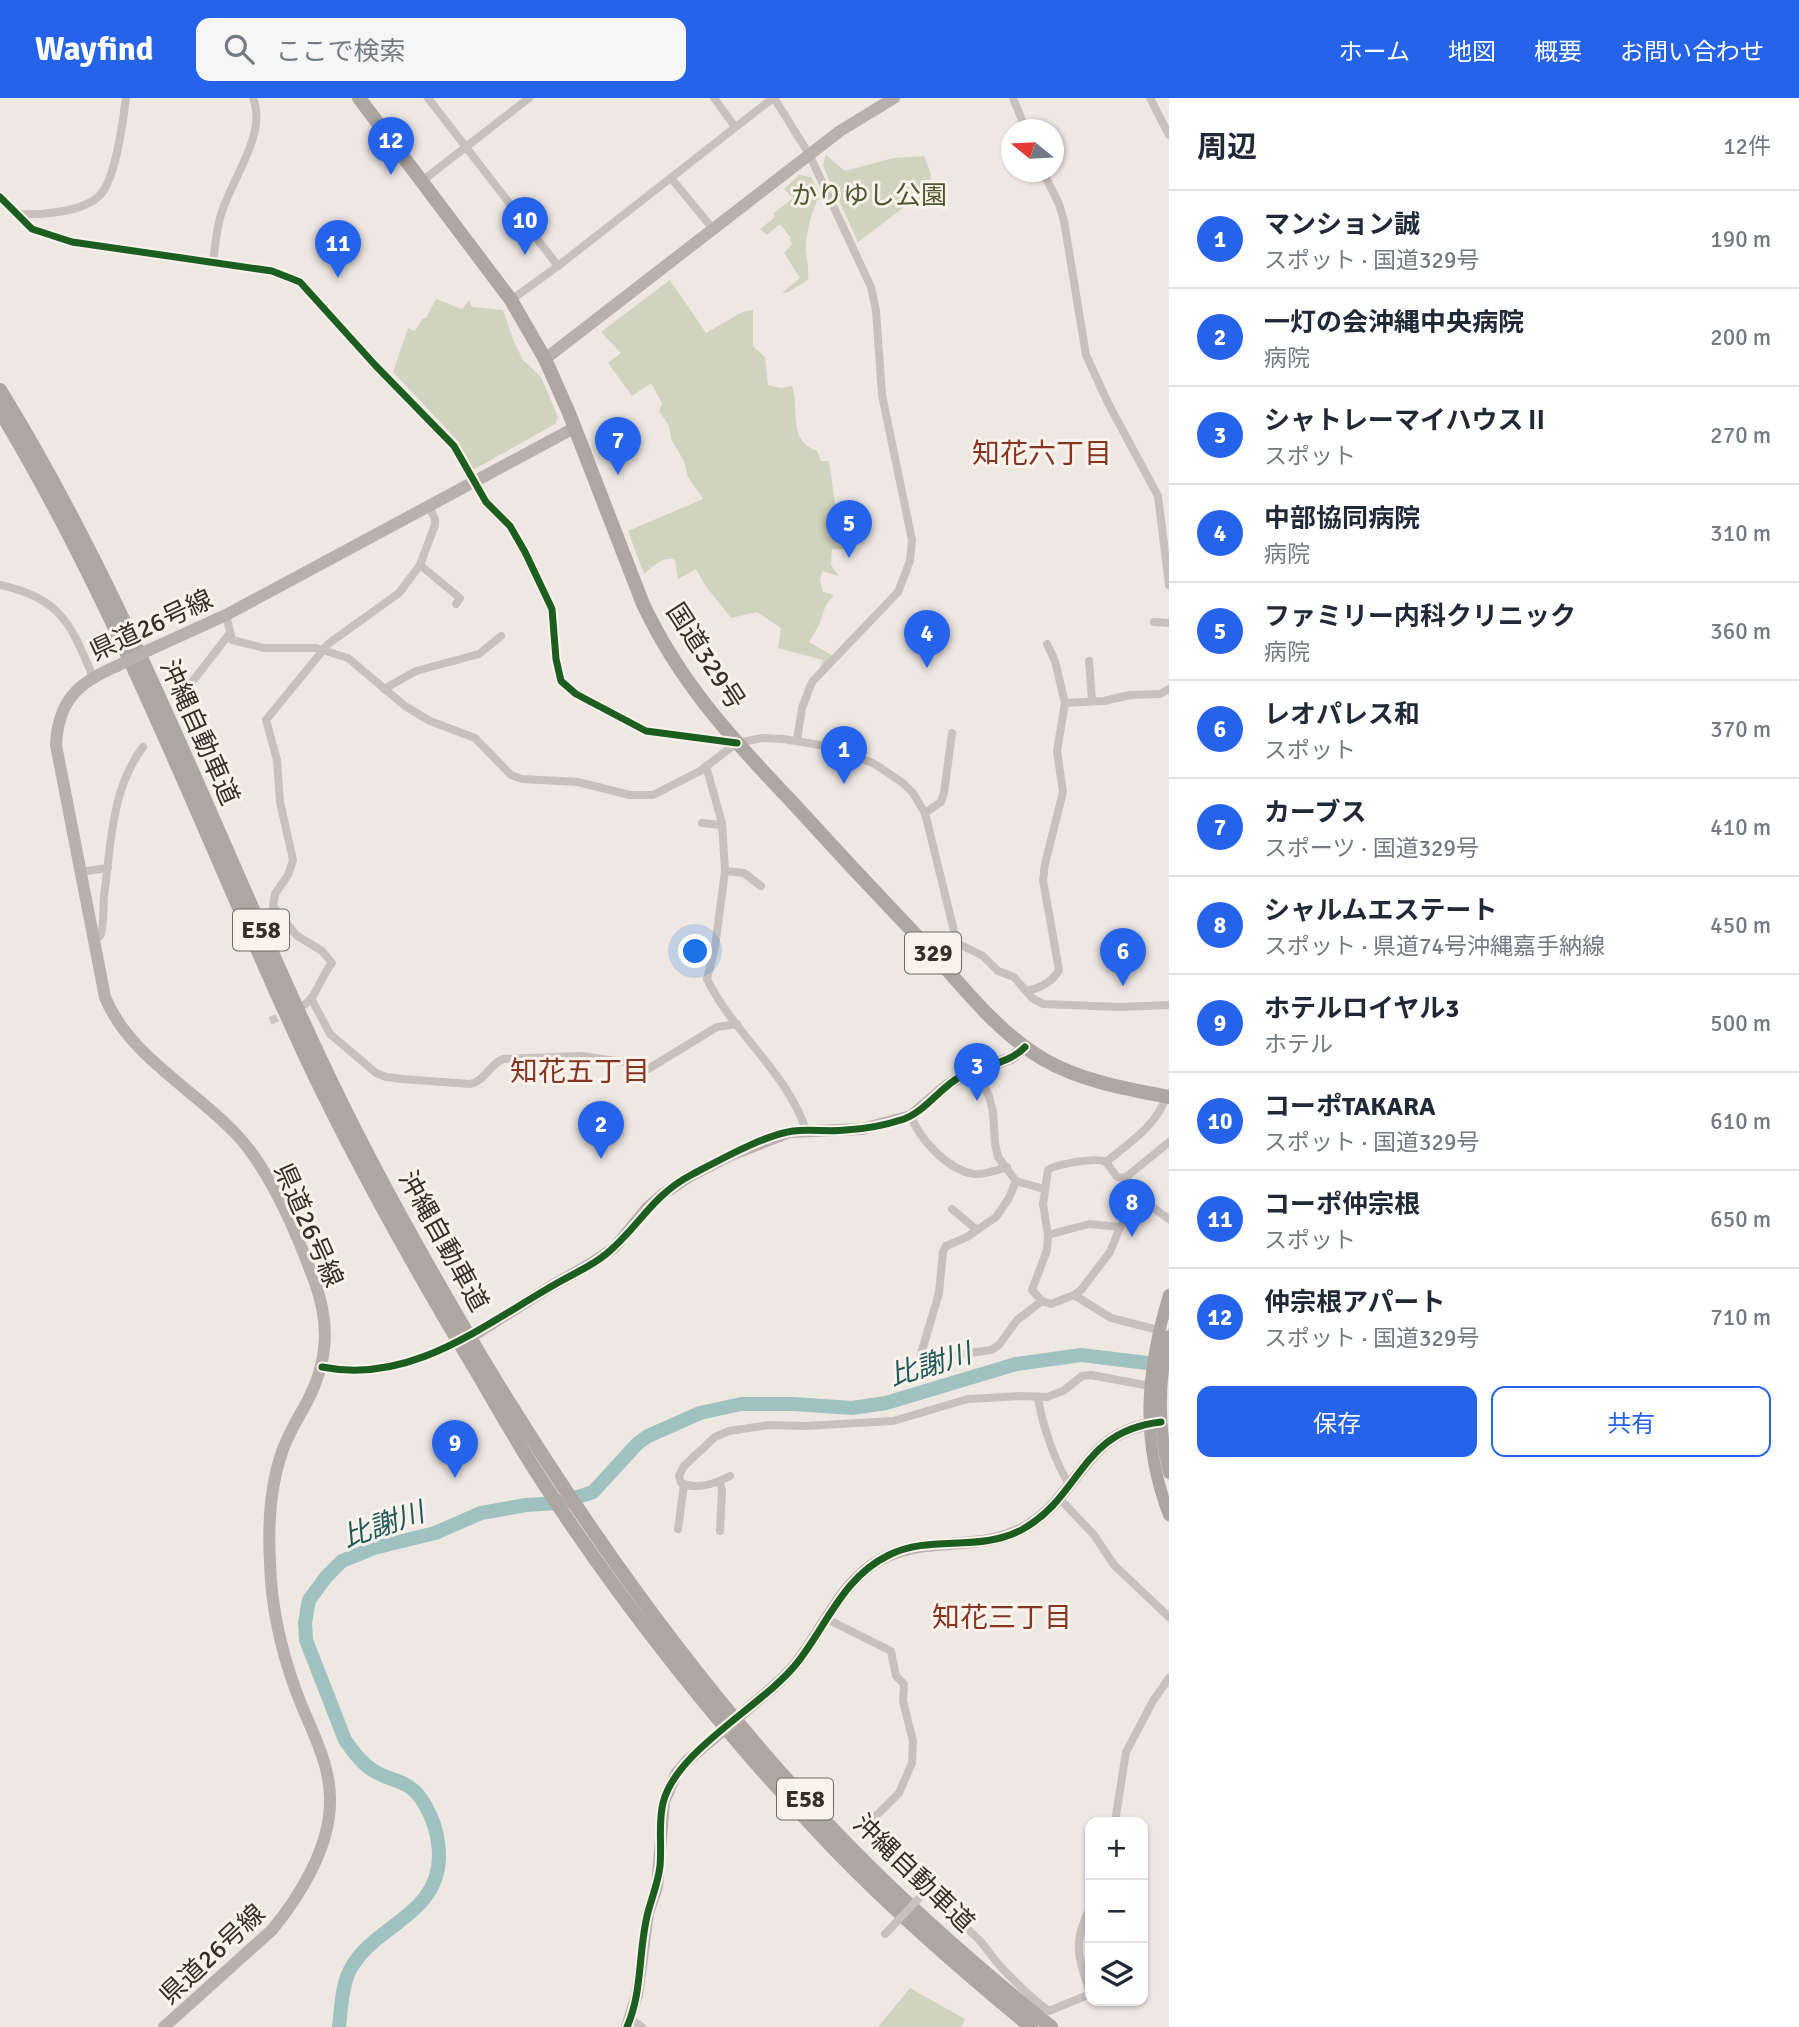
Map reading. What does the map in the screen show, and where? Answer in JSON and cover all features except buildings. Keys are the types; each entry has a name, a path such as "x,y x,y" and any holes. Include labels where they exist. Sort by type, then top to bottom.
{"highway":[{"name":"国道329号","path":"359,98 511,300 545,359 649,617 692,690 737,743 990,1017 1025,1047 1076,1075 1167,1097"},
{"name":"沖縄自動車道","path":"0,390 84,537 321,1062 379,1177 540,1465"},
{"name":"沖縄自動車道","path":"0,411 31,462 74,545 138,678 233,899 305,1055 368,1182 425,1286 540,1465 684,1676 763,1771 829,1843 949,1957 1031,2027"},
{"name":"沖縄自動車道","path":"591,1539 694,1669 846,1843 957,1949 1051,2027"}],"main road":[{"path":"545,359 809,155 860,117 894,98"},
{"name":"県道26号線","path":"164,2027 272,1930 305,1880 327,1827 330,1802 328,1776 321,1751 296,1691 282,1641 271,1588 269,1536 274,1478 281,1455 322,1367 325,1330 320,1299 277,1196 257,1159 237,1135 141,1049 119,1024 105,997 57,754 56,736 60,719 67,702 80,686 93,677 226,615 574,428"},
{"path":"474,1335 614,1248 648,1208 690,1176 781,1134 806,1130 862,1129 911,1116 946,1086 976,1070 1012,1058 1025,1047"},
{"path":"1169,1295 1160,1350 1155,1423 1155,1466 1169,1515"},
{"path":"1155,1423 1169,1473"},
{"path":"629,2023 637,1995 648,1913 658,1876 663,1802 676,1774 688,1760 796,1664 839,1598 871,1565 888,1555 922,1545 973,1543 1011,1535 1047,1512 1107,1441 1123,1432 1155,1423"}],"street":[{"path":"17,214 39,215 71,210 100,195 109,179 126,98"},
{"path":"213,262 220,218 255,131 258,111 253,98"},
{"path":"428,98 464,148 558,266"},
{"path":"422,181 529,98"},
{"path":"715,98 735,127"},
{"path":"511,300 773,98 809,155 871,287 876,311 882,395 910,528 912,551 898,592 812,682 802,708 797,740"},
{"path":"1013,98 1022,119"},
{"path":"1150,98 1169,135"},
{"path":"671,178 713,229"},
{"path":"1048,182 1059,204 1063,221 1086,355 1108,403 1158,496 1169,585"},
{"path":"0,197 32,229 72,242 272,271 300,282 375,365 454,446 485,502 510,526 552,609 556,659 561,681 576,694 646,731 737,743 762,738 797,740 826,746 873,763 913,793 925,813 957,943 951,972"},
{"path":"428,505 435,525 420,565 399,593 322,650 266,720 277,760 279,796 293,860 288,875 275,894 273,906 296,935 322,951 332,963 308,1003 330,1034 376,1073 402,1079 470,1084 479,1082 496,1062 503,1059 581,1056 631,1063 648,1069 717,1027 737,1024"},
{"path":"420,565 460,598 456,604"},
{"path":"0,585 36,596 59,612 72,630 93,677"},
{"path":"226,615 232,640 264,648 316,648 348,658 384,689 430,721 475,738 512,775 522,779 578,782 642,797 678,784 737,743"},
{"path":"1154,622 1169,623"},
{"path":"182,695 230,633"},
{"path":"384,689 416,671 479,654 501,636"},
{"path":"1027,991 1045,984 1059,970 1043,880 1063,792 1057,751 1065,704 1055,661 1047,644"},
{"path":"1089,661 1093,701"},
{"path":"1065,704 1130,695 1160,694 1169,689"},
{"path":"925,813 941,802 952,733"},
{"path":"93,940 102,933 119,793 128,768 143,747"},
{"path":"706,766 722,825 725,871 716,940 707,979 737,1024 792,1096 806,1130"},
{"path":"702,824 722,825"},
{"path":"80,872 108,868"},
{"path":"725,871 744,873 761,886"},
{"path":"957,943 984,956 998,971 1014,977 1032,998 1043,1004 1120,1007 1169,1004"},
{"path":"976,1070 989,1096 998,1157 1016,1181 1044,1189"},
{"path":"1106,1162 1153,1122 1167,1097"},
{"path":"911,1116 915,1126 930,1145 951,1164 974,1174 1007,1167"},
{"path":"1125,1178 1169,1143"},
{"path":"1054,1154 1055,1166"},
{"path":"1141,1199 1120,1227 1110,1252 1081,1290 1059,1303 1042,1301 1032,1290 1045,1262 1048,1235 1044,1215 1044,1189 1048,1170 1055,1166 1096,1159 1106,1162 1117,1177 1125,1178 1141,1199 1169,1219"},
{"path":"933,1373 921,1354 939,1293 943,1252 950,1242 967,1237 996,1217 1016,1181"},
{"path":"952,1209 978,1230"},
{"path":"1048,1235 1089,1224 1120,1227"},
{"path":"1074,1295 1111,1318 1164,1333"},
{"path":"955,1355 992,1350 999,1345 1017,1320 1042,1301"},
{"path":"322,1367 346,1369 398,1366 449,1347"},
{"path":"678,1529 684,1485 679,1476 684,1466 715,1437 729,1432 769,1425 893,1422 968,1399 1021,1396 1038,1398 1054,1395 1074,1381 1091,1375 1158,1383"},
{"path":"1038,1398 1046,1429 1069,1485"},
{"path":"684,1485 704,1486 730,1476"},
{"path":"719,1482 722,1489 720,1531"},
{"path":"1059,1499 1094,1535 1114,1565 1169,1617"},
{"path":"827,1619 891,1651 896,1676 904,1684 903,1701 913,1741 912,1763 899,1793 875,1816 875,1822 886,1843 926,1891 982,1943 1001,1967 1037,2003 1049,2011 1085,1995"},
{"path":"1116,1817 1126,1752 1153,1700 1169,1678"},
{"path":"885,1934 926,1891"},
{"path":"1085,1918 1077,1943 1085,1974"},
{"path":"629,2023 642,2027"}],"green space":[{"name":"かりゆし公園","path":"826,155 845,171 893,158 924,156 931,174 930,181 940,182 944,195 938,198 933,194 919,203 912,201 858,242 823,166"},
{"path":"799,175 811,177 822,199 817,200 807,232 808,280 782,293 800,278 784,253 792,244 789,239 791,238 780,224 767,235 760,229 793,198 784,189"},
{"path":"670,280 706,333 742,312 753,310 753,346 765,357 768,385 781,388 792,386 798,432 808,446 817,451 821,461 829,461 835,504 856,529 849,534 848,549 832,549 831,565 839,576 822,571 820,579 823,592 834,595 826,605 809,642 835,657 817,675 823,660 778,648 781,628 757,612 731,618 696,569 678,579 675,560 666,559 644,574 628,531 703,499 688,477 684,461 671,439 669,426 659,411 662,403 651,383 632,396 608,363 621,353 601,332"},
{"path":"436,299 462,309 469,300 472,307 503,310 523,360 541,377 558,417 555,424 473,470 458,441 393,372 408,328 415,331"},
{"path":"910,1988 965,2019 962,2027 878,2027"}],"waterway":[{"name":"比謝川","path":"339,2027 344,1990 350,1970 360,1955 417,1907 428,1893 436,1876 439,1856 437,1834 426,1806 417,1793 369,1768 345,1740 306,1640 305,1623 309,1600 342,1561 374,1548 435,1533 481,1513 526,1505 560,1503 593,1492 638,1443 700,1413 741,1404 852,1408 886,1403 1016,1364 1081,1355 1164,1365"}],"tunnel":[{"path":"270,1021 290,1012"}],"cycle path":[{"path":"0,197 32,229 72,242 272,271 300,282 375,365 454,446 486,502 510,526 552,609 556,659 561,681 576,694 646,731 737,743"},
{"path":"322,1367 353,1370 384,1368 413,1361 440,1350 599,1260 668,1191 714,1163 781,1133 861,1129 904,1119 963,1075 1011,1057 1025,1047"},
{"path":"627,2027 636,1999 645,1926 659,1872 663,1803 671,1784 685,1765 722,1729 764,1696 797,1663 837,1603 859,1576 873,1564 889,1555 921,1545 989,1540 1023,1529 1058,1500 1097,1451 1134,1428 1161,1422"}],"place":[{"name":"仲宗根アパート","path":"391,175"},
{"name":"コーポTAKARA","path":"525,255"},
{"name":"コーポ仲宗根","path":"338,278"},
{"name":"カーブス","path":"618,475"},
{"name":"ファミリー内科クリニック","path":"849,558"},
{"name":"中部協同病院","path":"927,668"},
{"name":"マンション誠","path":"844,784"},
{"name":"レオパレス和","path":"1123,986"},
{"name":"シャトレーマイハウスⅡ","path":"977,1101"},
{"name":"一灯の会沖縄中央病院","path":"601,1159"},
{"name":"シャルムエステート","path":"1132,1237"},
{"name":"ホテルロイヤル3","path":"455,1478"}],"district":[{"name":"知花六丁目","path":"1042,453"},
{"name":"知花五丁目","path":"580,1071"},
{"name":"知花三丁目","path":"1002,1617"}]}
